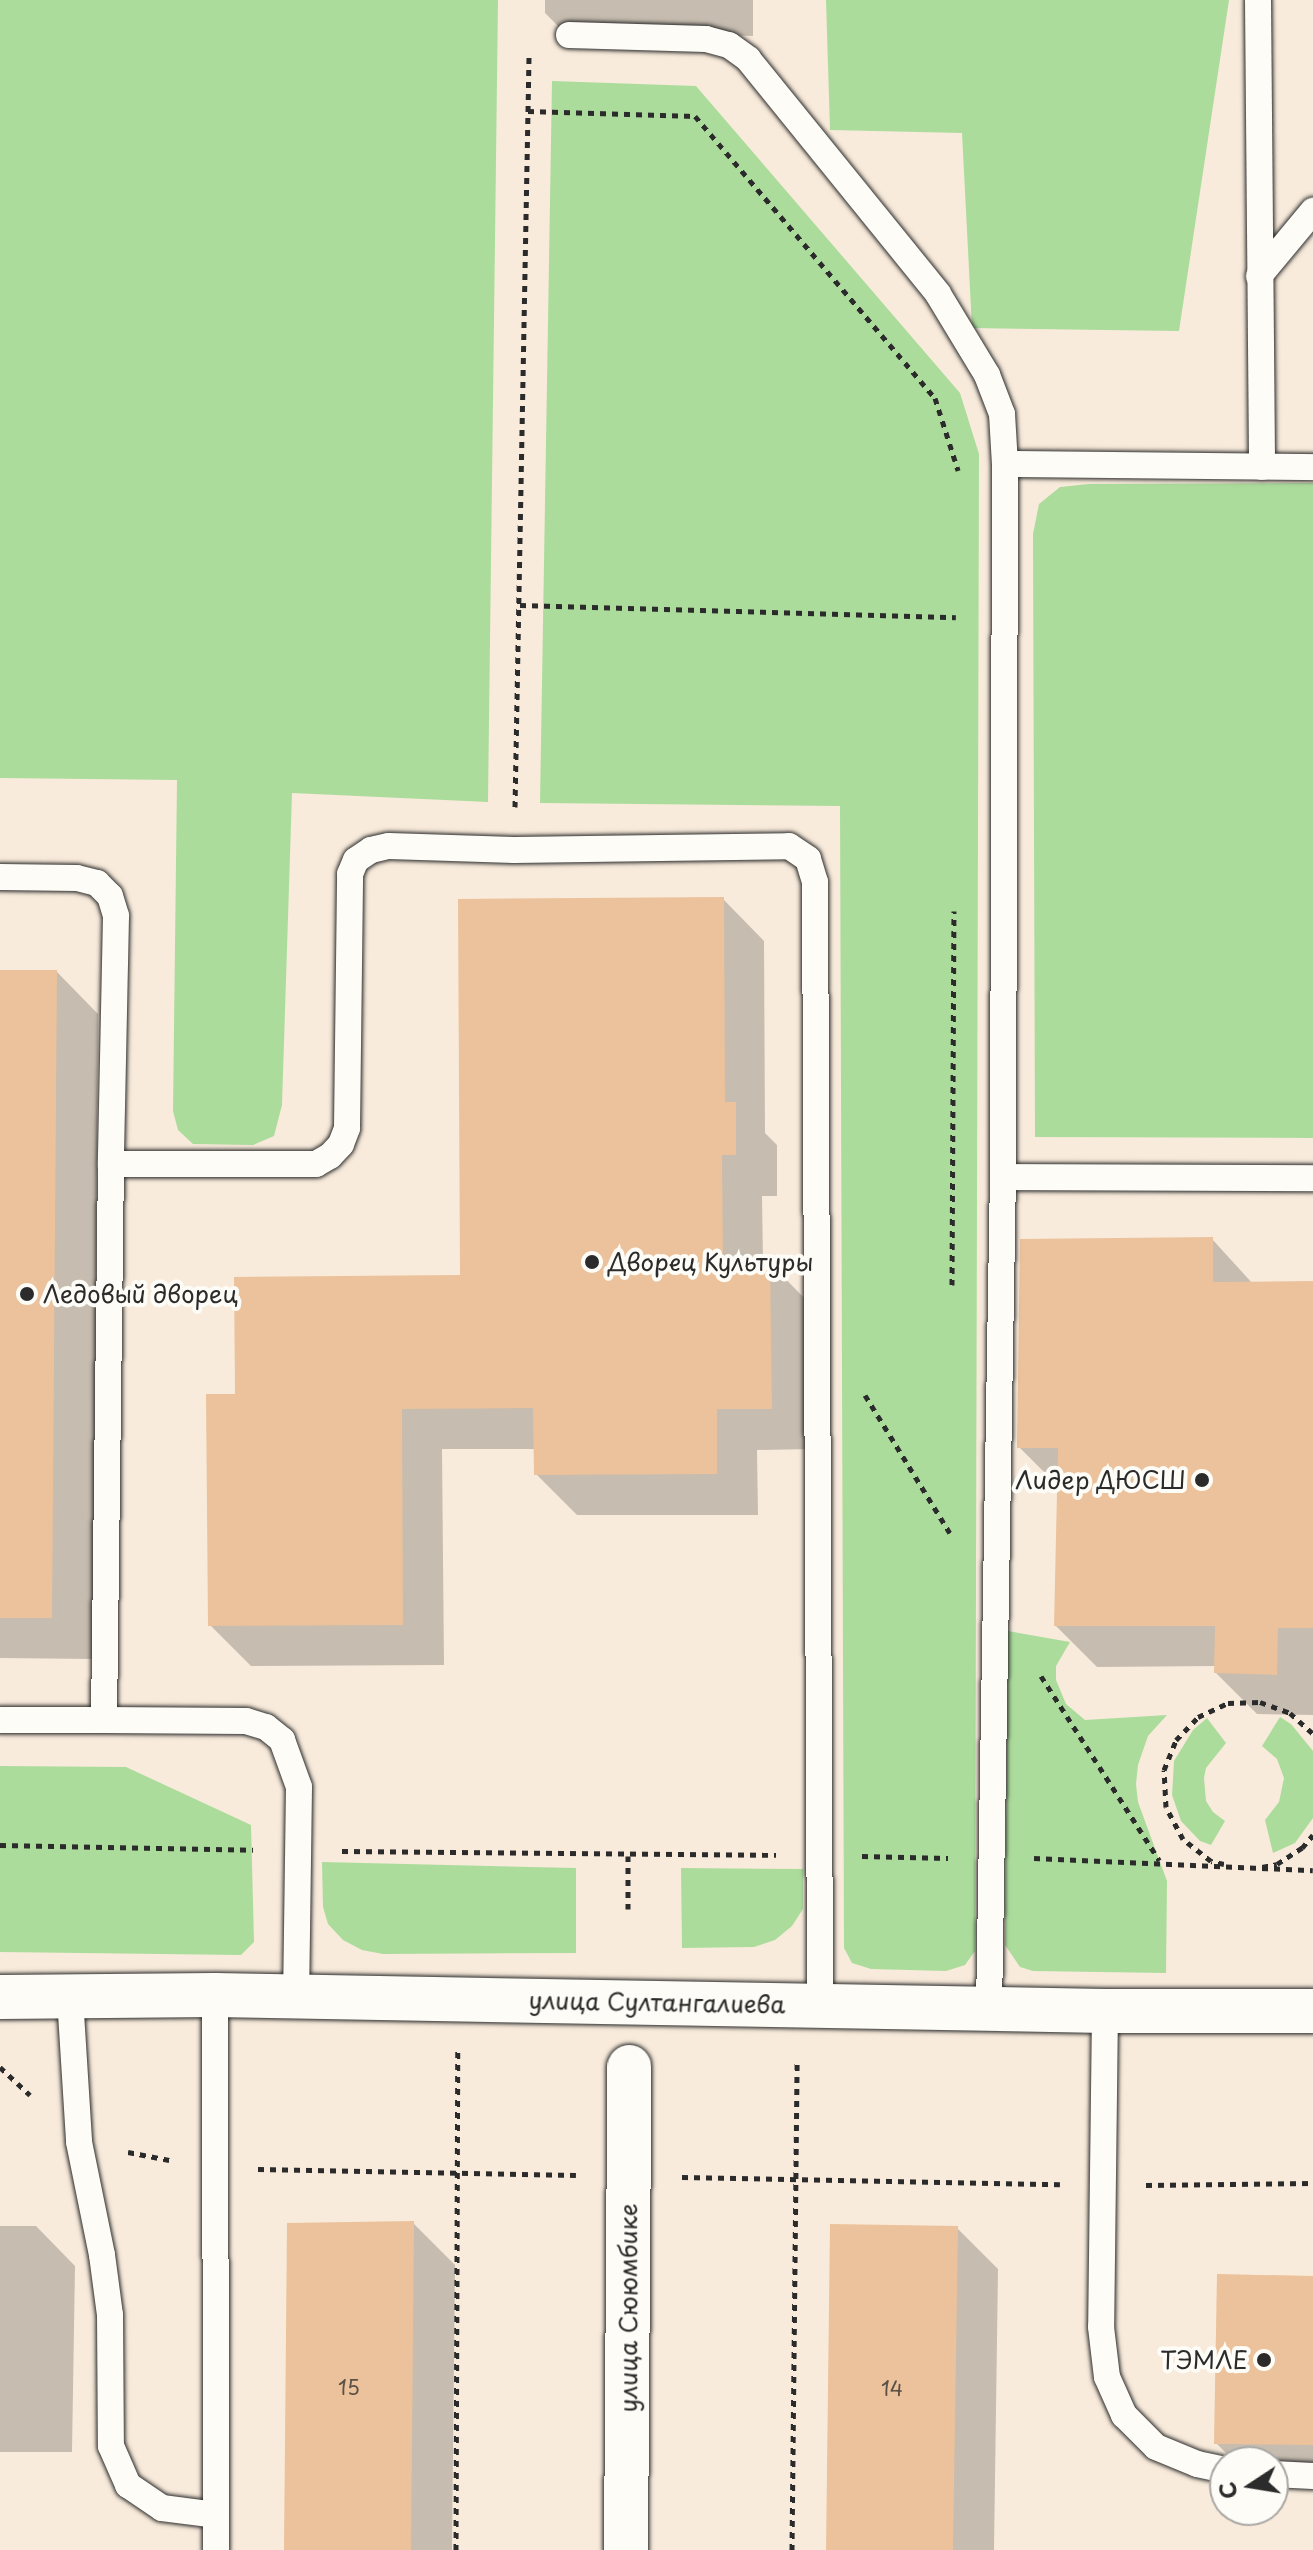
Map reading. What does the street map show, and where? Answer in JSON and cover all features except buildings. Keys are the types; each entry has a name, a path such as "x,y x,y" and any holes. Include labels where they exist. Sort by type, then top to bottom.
{"street":[{"name":"улица Султангалиева","path":"0,1997 215,1995 1105,2011 1313,2011"},
{"name":"улица Сююмбике","path":"626,2550 629,2067"}],"lane":[{"path":"1258,0 1262,467"},
{"path":"569,35 706,39 729,45 748,59 938,294 987,375 1002,414 1005,464 1003,1177 989,2009"},
{"path":"1259,276 1313,211"},
{"path":"1005,464 1313,467"},
{"path":"111,1164 316,1164 330,1156 341,1144 347,1128 350,874 356,860 371,850 389,846 514,850 789,846 808,859 813,871 820,1855 808,2005"},
{"path":"0,877 77,878 97,883 110,896 116,916 104,1720"},
{"path":"1003,1177 1313,1178"},
{"path":"0,1720 246,1721 266,1727 282,1740 299,1787 296,1997"},
{"path":"215,1995 216,2550"},
{"path":"70,1997 79,2142 102,2255 110,2315 111,2446 128,2485 162,2508 216,2515"},
{"path":"1105,2011 1101,2327 1107,2377 1124,2415 1156,2447 1209,2467"},
{"path":"1289,2475 1313,2476"}],"path":[{"path":"514,850 529,48"},
{"path":"528,111 695,116 935,398 958,470 958,485"},
{"path":"520,605 956,615 956,631"},
{"path":"952,1296 955,900"},
{"path":"950,1518 950,1549"},
{"path":"1313,1734 1290,1713 1260,1702 1228,1703 1198,1717 1176,1740 1164,1770 1166,1807 1183,1839 1211,1861 1247,1869 1277,1864 1302,1848 1313,1835"},
{"path":"948,1843 948,1858"},
{"path":"0,1845 1159,1861 1247,1869 1313,1870"},
{"path":"628,1856 628,1909"},
{"path":"456,2550 459,1999"},
{"path":"792,2550 796,2178 808,2005"},
{"path":"0,2067 79,2142 215,2169 796,2178"}],"green space":[{"path":"0,0 498,0 488,802 292,793 282,1105 274,1136 253,1145 193,1144 178,1130 173,1111 177,780 0,778"},
{"path":"826,0 1229,0 1179,331 972,328 962,133 830,130"},
{"path":"552,81 696,86 960,393 979,454 975,1951 965,1965 946,1971 871,1969 852,1963 844,1948 840,806 540,803"},
{"path":"1313,483 1313,1138 1035,1137 1033,534 1039,504 1060,487 1089,484"},
{"path":"1008,1631 1070,1642 1056,1666 1056,1680 1066,1704 1085,1720 1167,1715 1148,1736 1138,1765 1136,1784 1138,1802 1167,1881 1166,1973 1033,1971 1020,1967 1005,1945"},
{"path":"1280,1717 1291,1724 1313,1751 1313,1818 1295,1843 1273,1853 1265,1820 1279,1802 1284,1778 1277,1759 1262,1746"},
{"path":"1207,1718 1226,1743 1206,1768 1204,1778 1206,1801 1213,1812 1225,1821 1211,1845 1200,1841 1181,1821 1172,1795 1174,1761 1193,1730"},
{"path":"0,1766 126,1767 251,1825 254,1942 241,1955 0,1952"},
{"path":"322,1862 576,1868 576,1953 383,1954 362,1950 343,1940 328,1924 323,1907"},
{"path":"681,1868 803,1869 803,1909 792,1926 775,1940 754,1947 682,1948"}],"place":[{"name":"Дворец Культуры","path":"592,1262"},
{"name":"Ледовый дворец","path":"27,1294"},
{"name":"Лидер ДЮСШ","path":"1202,1480"},
{"name":"ТЭМЛЕ","path":"1264,2360"}]}
